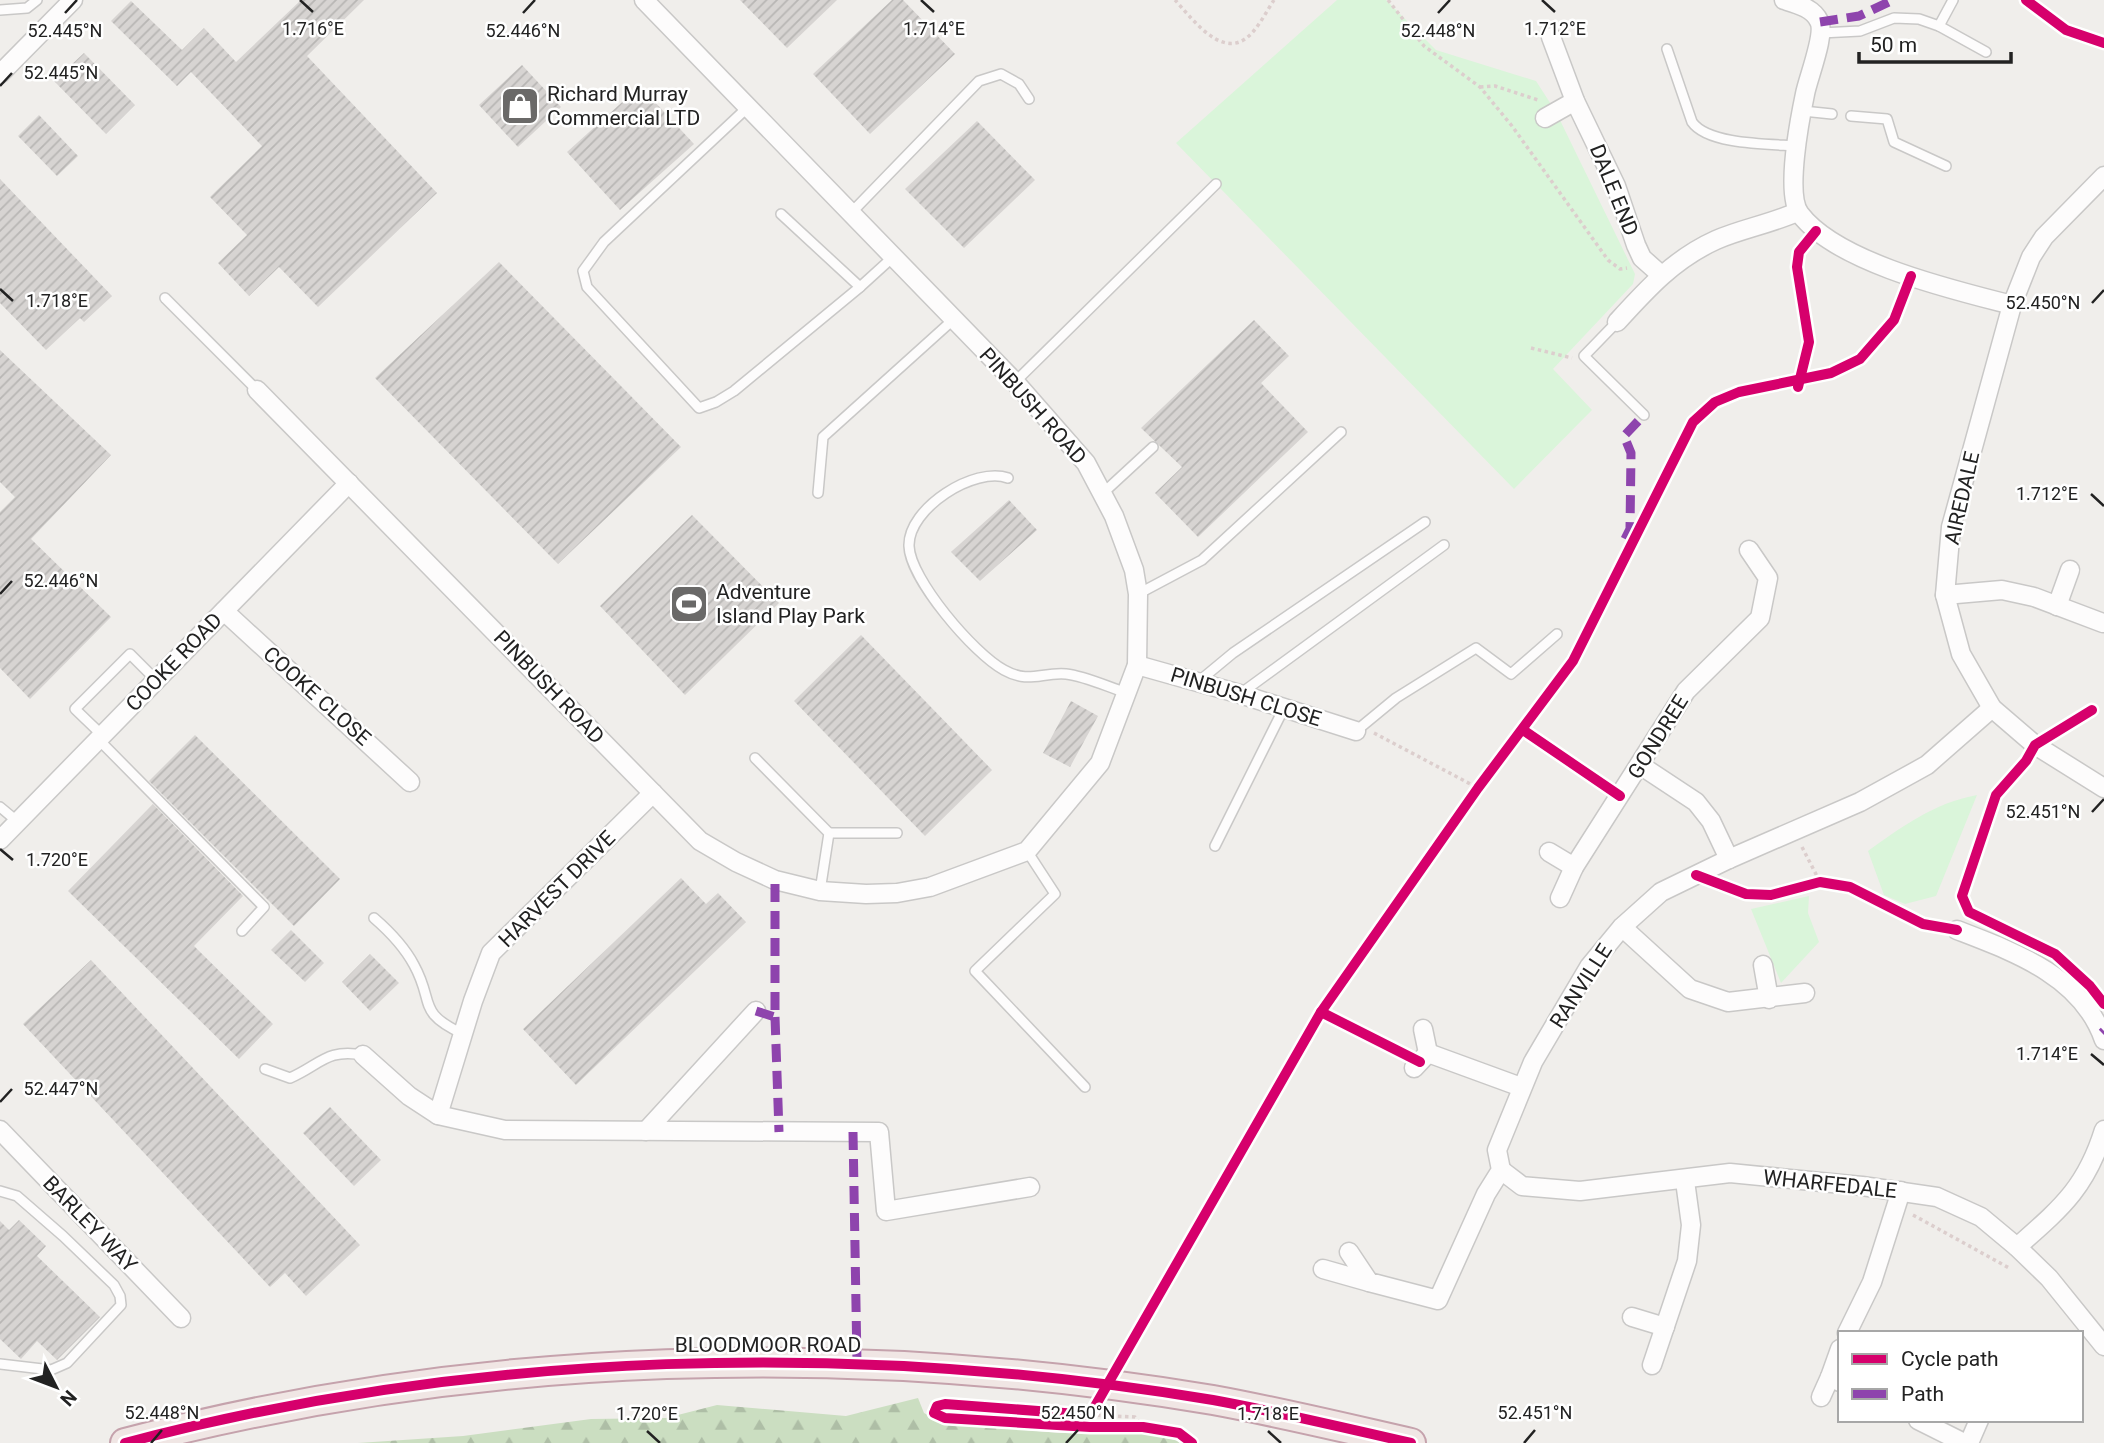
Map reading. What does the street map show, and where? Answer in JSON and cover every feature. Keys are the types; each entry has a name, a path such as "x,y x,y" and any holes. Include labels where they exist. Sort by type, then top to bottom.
{"highway":[{"name":"BLOODMOOR ROAD","path":"125,1443 357,1395 513,1373 737,1363 857,1363 968,1370 1087,1382 1262,1409 1411,1443"}],"street":[{"path":"0,74 73,0"},
{"name":"PINBUSH ROAD","path":"257,390 700,841 775,880 820,891 897,893 930,887 1027,851 1100,763 1137,666 1138,594 1134,570 1102,494 1086,463 1015,382 644,0"},
{"path":"1784,0 1807,8 1820,22 1821,33 1803,111 1793,178 1797,212 1816,231 1882,267 2012,305"},
{"name":"DALE END","path":"1551,37 1575,102 1616,186 1642,258 1660,274"},
{"path":"1550,115 1575,102"},
{"name":"AIREDALE","path":"2104,176 2043,237 2031,257 2012,305 1951,527 1945,595 1961,654 1992,708 2035,745 2104,788"},
{"path":"1616,322 1660,274 1716,240 1765,226 1797,212"},
{"name":"COOKE ROAD","path":"0,840 349,483"},
{"name":"GONDREE","path":"1560,898 1574,867 1686,691 1760,618 1774,578 1749,550"},
{"path":"2057,606 2070,570"},
{"path":"1945,595 2002,590 2103,623"},
{"name":"COOKE CLOSE","path":"223,611 410,782"},
{"name":"PINBUSH CLOSE","path":"1137,666 1240,694 1356,731"},
{"name":"RANVILLE","path":"1323,1269 1438,1300 1486,1194 1501,1170 1497,1150 1521,1087 1589,967 1622,927 1661,892 1860,802 1927,765 1992,708"},
{"path":"1640,765 1696,802 1711,821 1729,859"},
{"name":"HARVEST DRIVE","path":"438,1115 491,953 653,793"},
{"path":"1549,852 1574,867"},
{"path":"1622,927 1690,989 1728,1002 1805,993"},
{"path":"1956,930 2048,970 2078,996 2090,1012 2104,1040"},
{"path":"1763,965 1769,999"},
{"path":"646,1131 756,1011"},
{"path":"1423,1029 1427,1053"},
{"path":"1427,1053 1521,1087"},
{"path":"1414,1068 1427,1053"},
{"path":"363,1055 409,1096 438,1115 505,1130 879,1132 886,1210 1030,1187"},
{"name":"BARLEY WAY","path":"0,1130 181,1318"},
{"path":"2017,1247 2071,1198 2094,1161 2104,1130"},
{"name":"WHARFEDALE","path":"1501,1170 1522,1186 1580,1191 1685,1181 1730,1173 1898,1198 1937,1197 1981,1217 2017,1247 2049,1278 2104,1346"},
{"path":"1652,1364 1687,1261 1691,1225 1685,1181"},
{"path":"1848,1331 1872,1282 1898,1198"},
{"path":"1349,1252 1369,1282"},
{"path":"1632,1317 1665,1327"},
{"path":"1821,1397 1835,1379 1838,1361"},
{"path":"1922,1422 1964,1443"},
{"path":"1969,1443 1978,1422"}],"lane":[{"path":"0,10 27,8 37,0"},
{"path":"1939,26 1953,0"},
{"path":"1821,33 1860,31 1895,18 1919,19 1939,26 1986,52"},
{"path":"1667,48 1692,122 1698,131 1718,138 1798,146"},
{"path":"851,213 979,81 1000,74 1019,84 1029,99"},
{"path":"748,107 604,242 583,271 587,287 699,408 734,391 893,257"},
{"path":"1803,111 1832,114"},
{"path":"1851,116 1887,119 1894,142 1946,166"},
{"path":"1015,382 1216,184"},
{"path":"781,214 860,287"},
{"path":"164,298 257,390"},
{"path":"818,493 823,437 954,319"},
{"path":"1616,322 1584,356 1644,415"},
{"path":"1138,594 1202,560 1341,432"},
{"path":"1102,494 1153,447"},
{"path":"1009,478 998,474 967,480 933,505 916,526 910,538 909,549 931,598 1001,669 1018,677 1037,679 1066,674 1127,693"},
{"path":"1198,682 1233,653 1425,522"},
{"path":"1240,694 1444,545"},
{"path":"1356,731 1396,698 1476,648 1511,674 1557,634"},
{"path":"156,680 130,654 75,709 264,907 242,931"},
{"path":"1216,846 1284,708"},
{"path":"755,758 829,833 897,833"},
{"path":"0,807 18,822"},
{"path":"820,891 829,833"},
{"path":"1027,851 1055,894 975,971 1085,1087"},
{"path":"374,918 414,965 430,1013 442,1024 463,1034"},
{"path":"265,1069 290,1078 335,1053 344,1051 363,1055"},
{"path":"0,1191 17,1196 63,1236 114,1285 121,1305 67,1363 51,1370 0,1364"}],"path":[{"path":"1175,0 1206,33 1220,41 1233,44 1245,39 1274,0"},
{"path":"1388,0 1424,46 1480,88 1512,126 1608,260 1620,269 1633,267 1642,258"},
{"path":"1480,88 1495,86 1538,100 1550,115"},
{"path":"1531,348 1555,351 1566,358 1584,356"},
{"path":"1356,731 1366,729 1478,788"},
{"path":"1470,799 1485,779"},
{"path":"1794,830 1820,882"},
{"path":"1898,1198 2023,1275 2049,1278"},
{"path":"1090,1415 1097,1403"},
{"path":"1077,1414 1135,1417 1149,1428"},
{"path":"1090,1427 1149,1428"}],"green space":[{"path":"1337,0 1386,0 1436,50 1536,81 1556,112 1635,274 1633,284 1553,369 1592,410 1514,489 1176,143"},
{"path":"1977,795 1936,896 1905,904 1884,895 1868,851 1933,810"},
{"path":"1809,896 1808,913 1819,942 1781,983 1751,909"},
{"path":"918,1398 924,1413 943,1423 1060,1433 1128,1432 1163,1436 1183,1443 358,1443 463,1436 591,1419 666,1418 717,1405 846,1416"}],"building":[{"path":"301,0 364,0 307,56 437,193 318,307 279,267 249,296 218,263 247,235 210,197 262,146 191,72 177,86 111,21 131,1 182,50 204,28 236,62"},
{"path":"740,0 837,0 787,48"},
{"path":"892,0 903,0 955,54 870,134 813,74"},
{"path":"84,53 135,105 106,134 54,81"},
{"name":"Richard Murray Commercial LTD","path":"522,65 561,107 518,147 479,105"},
{"path":"640,86 694,144 620,210 567,152"},
{"path":"39,115 78,156 57,176 18,136"},
{"path":"977,121 1035,180 964,248 905,189"},
{"path":"0,179 112,296 84,322 80,318 46,350 0,303"},
{"path":"499,262 681,447 558,564 375,378"},
{"path":"1254,320 1289,356 1261,383 1308,432 1198,537 1155,493 1182,467 1141,428"},
{"path":"0,350 111,455 31,539 111,617 30,699 0,668 0,512 15,497 0,482"},
{"path":"1009,500 1037,530 980,581 951,552"},
{"name":"Adventure Island Play Park","path":"692,515 779,603 685,695 600,606"},
{"path":"861,635 992,770 925,836 794,701"},
{"path":"1071,701 1098,716 1070,767 1043,753"},
{"path":"195,735 340,879 294,926 149,781"},
{"path":"153,804 243,896 194,946 273,1024 239,1059 68,891"},
{"path":"681,878 706,904 718,893 746,922 576,1085 523,1029"},
{"path":"291,930 324,963 305,982 271,950"},
{"path":"370,954 399,983 370,1011 342,982"},
{"path":"91,960 360,1245 306,1296 285,1273 270,1287 23,1024"},
{"path":"330,1107 381,1160 354,1186 303,1133"},
{"path":"19,1220 46,1246 37,1256 100,1317 57,1360 37,1341 21,1359 0,1339 0,1221 9,1230"}],"marked path":[{"path":"1820,22 1859,16 1893,0"},
{"path":"1625,539 1630,529 1631,453 1624,436 1644,415"},
{"path":"756,1011 775,1017 775,880"},
{"path":"775,1017 779,1132"},
{"path":"853,1132 857,1363"}],"cycle path":[{"path":"2026,0 2066,30 2104,43"},
{"path":"1798,387 1809,342 1797,267 1799,252 1816,231"},
{"path":"1321,1012 1478,788 1573,661 1693,422 1715,402 1739,392 1831,373 1860,359 1894,320 1911,276"},
{"path":"2092,710 2035,745 2026,761 1996,795 1962,896 1969,912 2055,954 2090,986 2104,1004"},
{"path":"1523,730 1620,796"},
{"path":"1696,875 1746,894 1771,895 1820,882 1850,887 1923,924 1957,930"},
{"path":"1192,1443 1179,1433 1143,1427 1090,1427 945,1418 934,1413 937,1406 945,1404 1090,1415 1321,1012 1420,1062"},
{"path":"125,1443 258,1412 393,1389 529,1373 666,1364 804,1363 941,1368 1077,1381 1213,1400 1411,1443"}],"place":[{"name":"Richard Murray Commercial LTD","path":"520,106"},
{"name":"Adventure Island Play Park","path":"689,604"}]}
